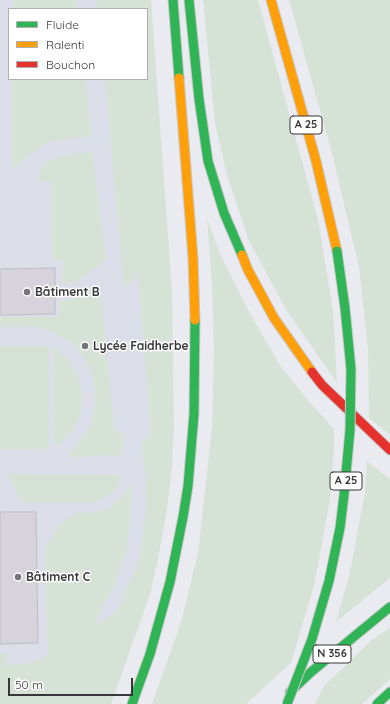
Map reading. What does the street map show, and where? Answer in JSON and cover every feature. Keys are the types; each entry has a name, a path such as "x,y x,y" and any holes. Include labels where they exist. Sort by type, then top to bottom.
{"highway":[{"path":"132,704 159,626 176,554 188,486 194,414 195,336 190,200 172,0"},
{"path":"189,0 199,99 208,161 224,212 248,270 274,318 322,385 374,437 390,450"},
{"name":"A 25","path":"271,0 316,161 337,250 351,369 350,430 340,528 329,581 312,639 287,704"},
{"name":"N 356","path":"277,704 311,672 390,607"},
{"path":"377,704 390,692"}],"shaded area":[{"name":"Lycée Faidherbe","path":"0,0 141,0 142,8 8,8 8,80 147,80 172,460 151,591 111,704 0,704"},
{"path":"13,0 76,0 77,8 13,8"},
{"path":"96,0 151,0 172,291 174,429 167,510 151,591 111,704 0,704 0,653 7,653 6,665 38,661 48,654 44,556 46,546 57,527 76,513 108,509 119,499 128,487 132,486 127,548 115,584 96,620 99,623 115,613 138,564 146,513 146,479 141,442 151,434 138,274 124,289 105,80 148,80 148,8 97,8"},
{"path":"203,0 258,0 318,220 333,310 337,383 287,311 249,241 227,175 215,123"},
{"path":"289,0 390,0 390,435 369,418 368,349 359,267 331,149"},
{"path":"12,80 85,80 92,136 49,142 28,155 12,169"},
{"path":"92,152 106,261 92,269 86,276 73,282 62,283 63,260 52,260 51,182 38,181 40,169 45,162 60,156"},
{"path":"207,218 220,254 246,306 279,364 307,399 334,429 330,500 314,586 291,663 246,704 152,704 182,619 198,553 212,428 214,349 212,287"},
{"path":"95,290 101,293 114,428 123,435 123,455 72,457 69,453 83,437 92,421 95,406 94,383 91,372 83,356 72,343 54,332 38,327 0,327 0,317 59,317 59,300 69,300"},
{"path":"0,346 48,346 49,449 0,450"},
{"path":"53,346 67,359 78,376 83,399 80,414 72,433 54,448"},
{"path":"367,461 390,479 390,578 336,622 350,572 365,493"},
{"path":"7,474 121,475 118,485 111,494 97,502 22,503"},
{"path":"390,628 390,679 362,704 315,704 324,686 373,639"}],"building":[{"name":"Bâtiment B","path":"55,268 55,314 0,315 0,269"},
{"name":"Bâtiment C","path":"0,512 36,512 38,643 0,644"}],"traffic: fast":[{"path":"173,0 179,78"},
{"path":"189,0 199,99 208,161 224,213 242,255"},
{"path":"287,704 312,639 329,581 340,528 344,495 350,430 351,369 345,308 337,251"},
{"path":"132,704 150,654 170,582 183,517 188,486 194,414 195,320"},
{"path":"290,692 311,672 390,607"},
{"path":"377,704 390,692"}],"traffic: slow":[{"path":"271,0 316,161 337,251"},
{"path":"179,78 193,258 195,320"},
{"path":"242,255 248,270 274,318 312,372"}],"traffic: jam":[{"path":"312,372 322,385 390,450"}],"place":[{"name":"Bâtiment B","path":"27,292"},
{"name":"Lycée Faidherbe","path":"85,346"},
{"name":"Bâtiment C","path":"18,577"}]}
